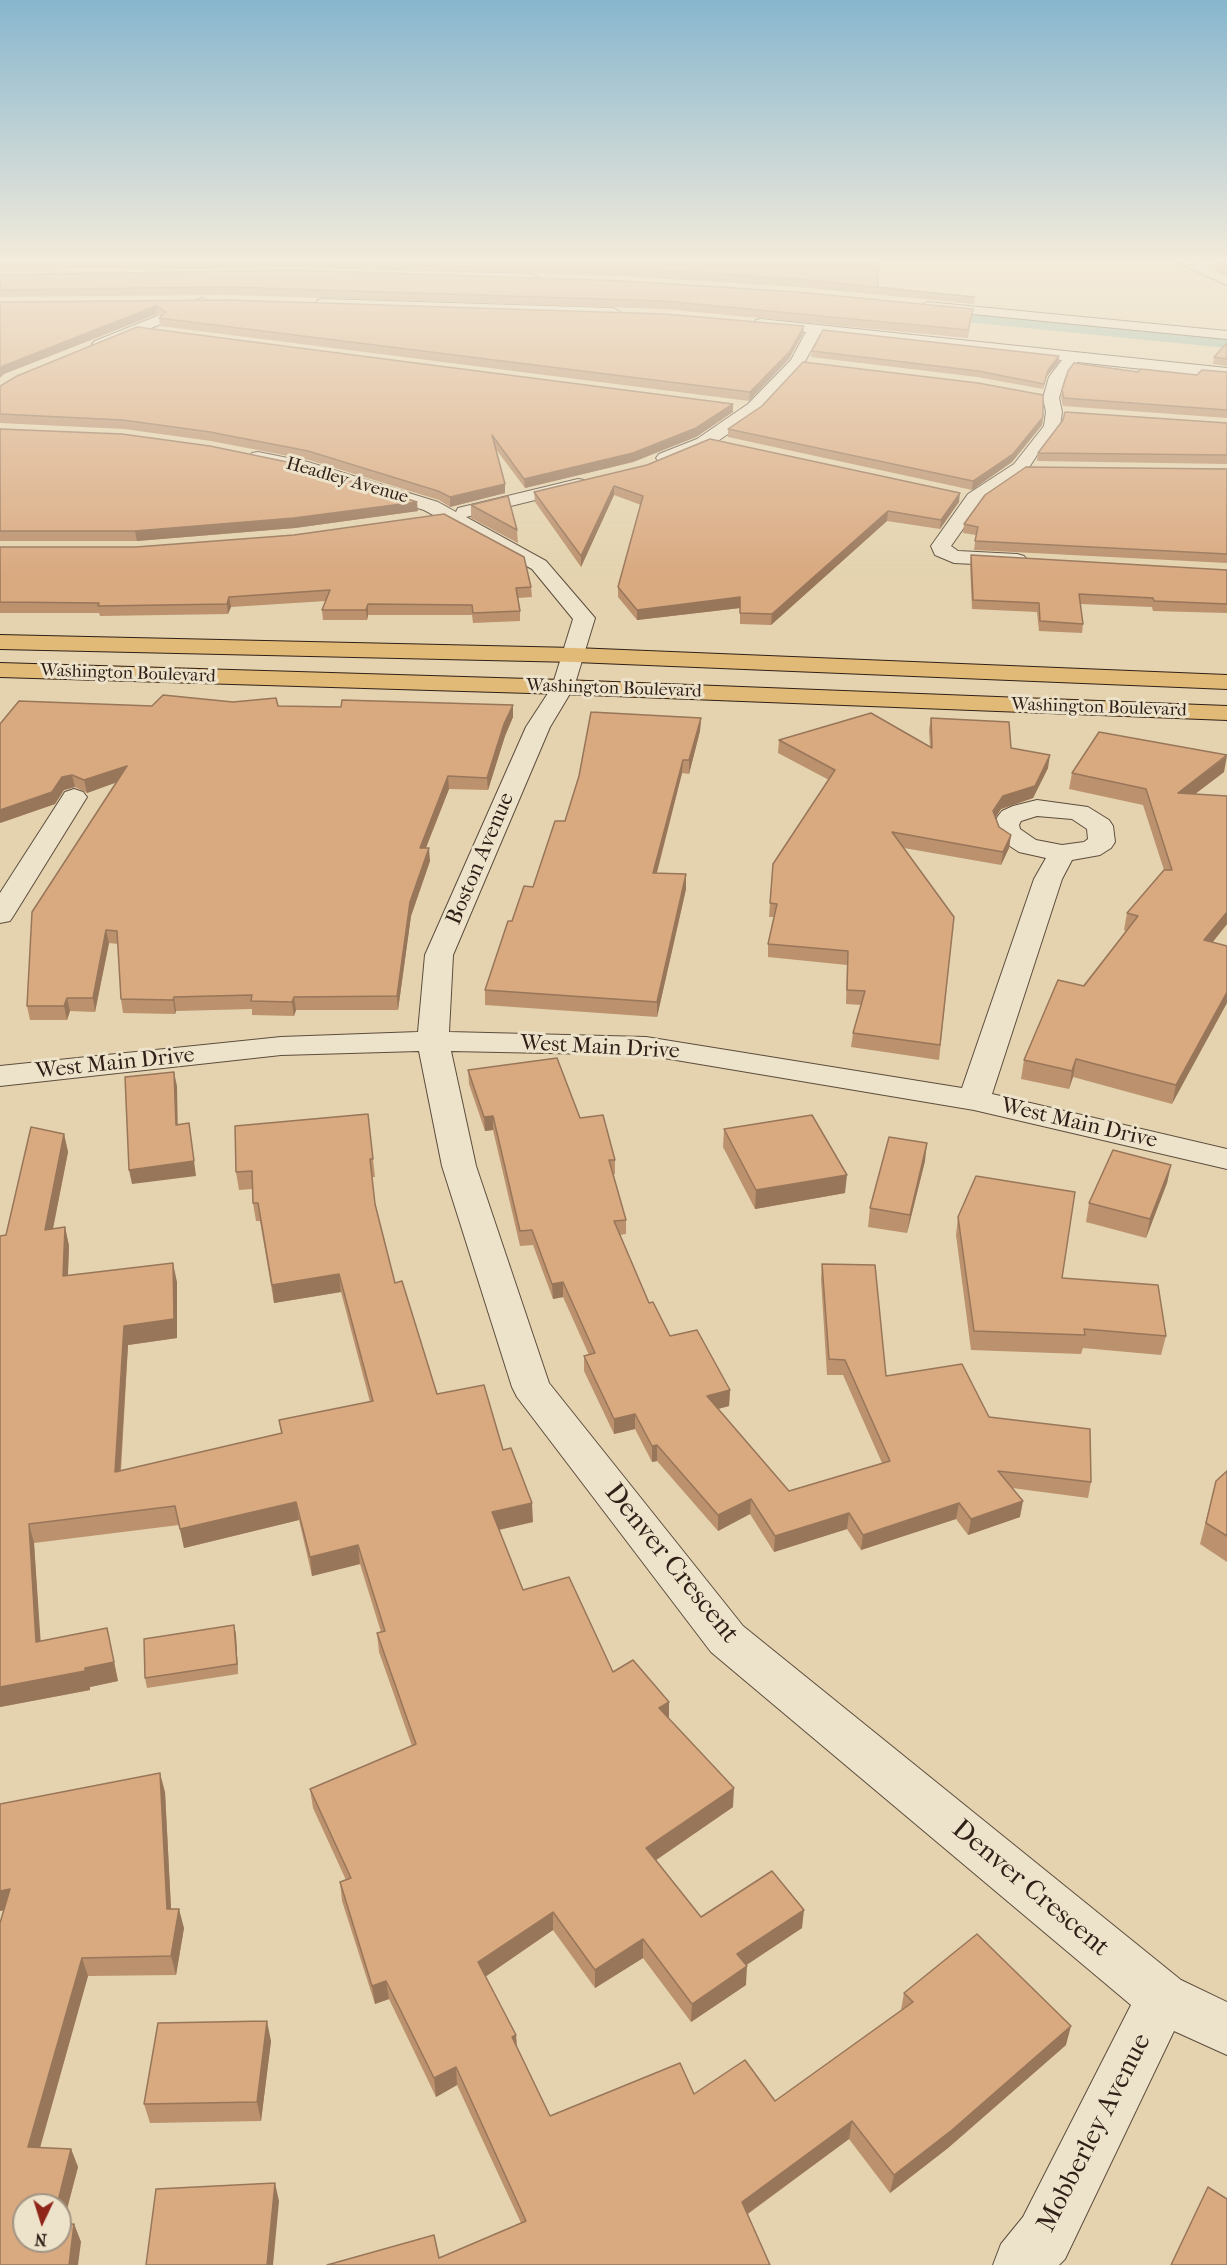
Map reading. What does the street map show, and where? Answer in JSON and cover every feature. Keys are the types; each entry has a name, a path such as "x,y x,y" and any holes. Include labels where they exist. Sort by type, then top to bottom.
{"highway":[{"name":"Washington Boulevard","path":"0,642 575,655 1227,682"},
{"name":"Washington Boulevard","path":"0,670 563,687 1227,713"}],"street":[{"path":"650,464 707,440 754,408 801,366"},
{"path":"1037,561 946,555 941,546 975,498 1020,468 1037,443 1052,427 1048,402 1057,377 1066,366"},
{"path":"1152,366 1227,373"},
{"path":"1048,402 1075,414"},
{"path":"731,405 754,408"},
{"path":"707,440 728,444"},
{"name":"Headley Avenue","path":"245,454 302,466 431,506 539,565 584,618 575,655 563,687"},
{"path":"1020,468 1043,468"},
{"path":"413,520 449,515 596,480"},
{"path":"952,493 975,498"},
{"name":"Boston Avenue","path":"433,1041 439,955 538,728 563,687"},
{"path":"0,915 74,797"},
{"path":"974,1100 1048,879 1062,853"},
{"name":"West Main Drive","path":"0,1076 281,1046 433,1041 646,1046 974,1100 1227,1159"},
{"name":"Denver Crescent","path":"433,1041 459,1167 531,1387 728,1639 1162,1998 1227,2029"},
{"name":"Mobberley Avenue","path":"1022,2265 1044,2238 1162,1998"}],"building":[{"path":"42,366 437,366 733,404 696,428 633,453 524,479 492,435 505,484 450,497 438,491 308,451 210,432 123,420 0,414 0,386"},
{"path":"540,366 776,366 750,392"},
{"path":"800,366 834,366 978,383 1043,395 1043,417 1013,454 973,481 728,429 762,406"},
{"path":"934,366 1051,366 1044,384 978,371"},
{"path":"1072,366 1093,366 1138,372 1141,369 1197,375 1202,370 1227,372 1227,410 1064,398 1062,390"},
{"path":"1065,412 1227,423 1227,455 1038,453 1063,420"},
{"path":"0,429 122,434 210,446 297,464 417,502 294,518 135,531 0,531"},
{"path":"710,439 960,493 941,520 888,511 772,614 740,613 740,597 637,610 618,587 643,496 614,486 581,556 534,492 647,465"},
{"path":"1026,467 1227,469 1227,554 975,541 978,527 964,524 985,495"},
{"path":"508,496 517,530 471,505"},
{"path":"444,514 524,557 531,587 516,588 520,611 473,613 472,605 368,604 366,610 322,610 330,590 229,597 227,604 98,606 99,603 0,602 0,547 136,547 294,535"},
{"path":"971,555 1227,570 1227,604 1154,601 1153,598 1079,594 1083,624 1040,621 1039,603 973,600"},
{"path":"163,695 233,702 276,698 278,706 341,707 342,700 513,705 504,724 487,778 448,776 420,848 429,848 410,902 397,996 294,997 292,1002 251,1001 252,995 174,997 173,1000 121,999 117,931 106,930 93,998 67,998 64,1006 27,1006 32,912 127,766 84,780 72,775 62,777 52,792 0,810 0,724 19,701 152,706"},
{"path":"591,712 701,718 689,760 683,760 653,873 686,874 657,1002 485,990 508,921 512,921 524,886 533,887 555,821 565,821 579,776"},
{"path":"871,713 932,748 931,718 1009,722 1011,748 1050,755 1035,786 1003,796 993,811 999,827 1011,835 1003,852 892,832 954,917 940,1045 853,1033 865,991 847,990 848,951 768,944 777,904 770,903 773,864 835,770 779,740"},
{"path":"1099,732 1227,755 1178,793 1227,796 1227,912 1204,940 1227,946 1227,992 1176,1085 1076,1059 1072,1071 1024,1060 1058,980 1084,986 1138,916 1127,913 1164,870 1172,870 1146,789 1072,773"},
{"path":"557,1058 580,1118 603,1115 615,1160 609,1160 626,1220 614,1221 649,1303 653,1302 670,1336 697,1330 730,1390 707,1396 789,1491 890,1461 845,1360 829,1359 822,1264 875,1265 886,1376 962,1364 989,1417 1090,1429 1091,1482 998,1471 1023,1501 971,1519 959,1503 863,1535 849,1513 775,1536 751,1499 718,1515 657,1445 652,1446 635,1414 614,1419 584,1356 595,1353 563,1282 552,1284 532,1230 520,1231 493,1116 484,1117 468,1070"},
{"path":"174,1072 176,1125 189,1123 194,1161 129,1170 125,1077"},
{"path":"368,1114 375,1204 395,1283 402,1281 437,1394 484,1385 503,1450 511,1448 532,1503 492,1512 523,1590 569,1577 613,1672 633,1660 669,1702 659,1708 734,1788 646,1848 701,1917 772,1871 804,1910 737,1954 747,1966 692,2004 643,1939 595,1970 553,1912 478,1962 516,2035 512,2037 550,2116 680,2063 694,2094 745,2060 775,2101 913,2002 904,1993 977,1934 1071,2026 952,2130 894,2175 852,2121 742,2202 770,2265 327,2265 434,2235 439,2258 526,2221 456,2067 434,2078 386,1981 372,1986 340,1882 351,1878 310,1789 416,1744 377,1633 385,1631 358,1545 310,1557 296,1502 180,1529 175,1506 29,1524 36,1642 107,1628 114,1662 85,1668 85,1671 0,1687 0,1236 6,1235 31,1127 64,1134 45,1230 65,1227 63,1276 173,1263 174,1319 124,1326 115,1472 282,1433 279,1420 373,1401 339,1274 272,1285 258,1203 253,1203 252,1171 236,1172 235,1126"},
{"path":"812,1115 847,1175 756,1190 724,1129"},
{"path":"889,1137 927,1143 910,1215 870,1208"},
{"path":"1113,1150 1171,1165 1150,1219 1089,1203"},
{"path":"976,1176 1075,1192 1062,1278 1158,1285 1166,1336 1084,1329 1085,1335 974,1331 958,1217"},
{"path":"1227,1471 1227,1536 1206,1523 1216,1481"},
{"path":"234,1625 237,1664 145,1678 144,1639"},
{"path":"160,1773 167,1909 179,1909 171,1956 82,1958 28,2147 71,2149 60,2193 12,2193 12,2253 70,2253 69,2265 0,2265 0,1923 10,1889 0,1891 0,1804"},
{"path":"267,2021 257,2102 144,2104 158,2023"},
{"path":"275,2183 267,2265 146,2265 156,2189"},
{"path":"1208,2187 1227,2199 1227,2265 1171,2265"}]}
